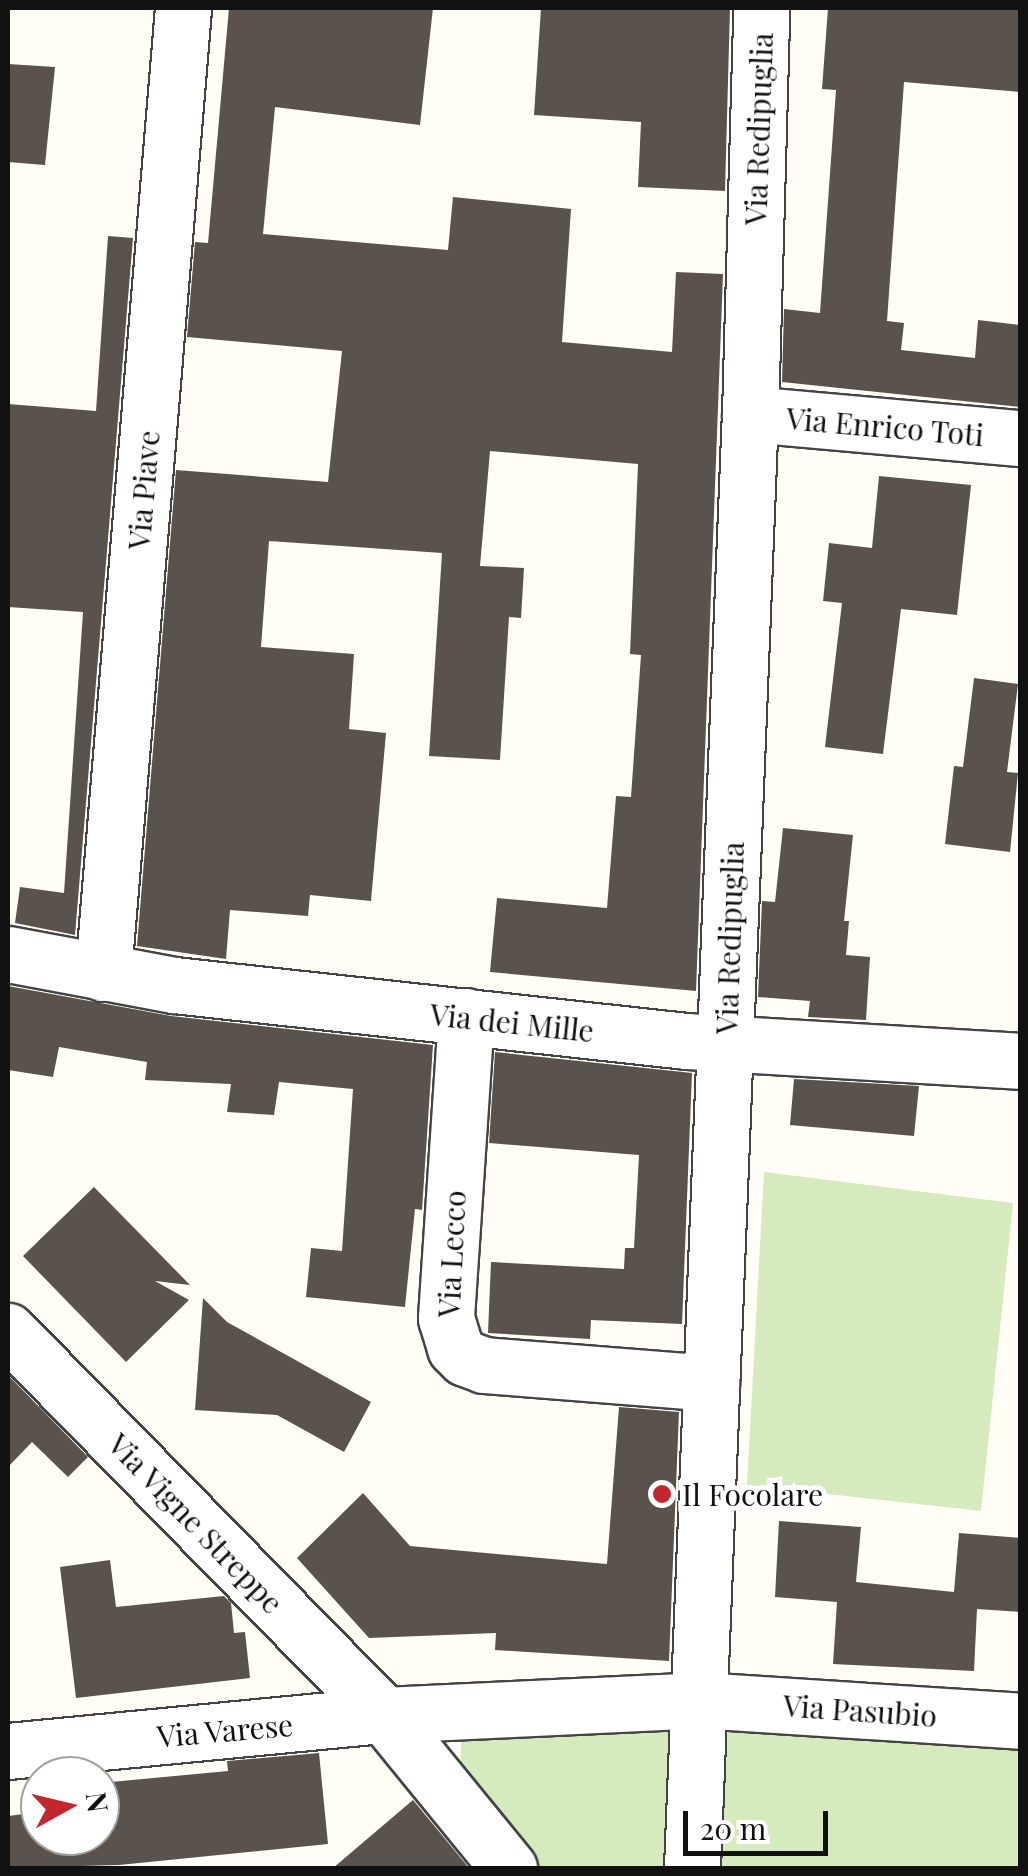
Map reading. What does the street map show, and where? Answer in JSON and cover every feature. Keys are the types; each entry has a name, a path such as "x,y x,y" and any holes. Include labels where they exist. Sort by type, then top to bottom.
{"street":[{"name":"Via Piave","path":"103,973 183,8"},
{"name":"Via Redipuglia","path":"692,1868 750,414 761,8"},
{"name":"Via Enrico Toti","path":"750,414 1020,438"},
{"name":"Via dei Mille","path":"8,954 103,973 725,1045 1020,1061"},
{"name":"Via Lecco","path":"466,1016 446,1318 455,1348 464,1358 484,1364 711,1382"},
{"name":"Via Vigne Streppe","path":"8,1331 384,1715 510,1868"},
{"name":"Via Pasubio","path":"384,1715 698,1700 1020,1721"},
{"name":"Via Varese","path":"8,1751 384,1715"}],"green space":[{"path":"764,1172 1013,1203 981,1511 747,1485"},
{"path":"728,1722 1020,1737 1020,1868 720,1868"},
{"path":"462,1724 670,1732 664,1868 536,1868 460,1772"}],"building":[{"path":"229,8 433,8 420,125 275,107 263,234 448,250 453,197 571,209 562,342 672,352 676,272 723,274 696,991 490,972 497,898 607,908 616,796 631,797 641,655 630,654 638,464 490,451 480,566 524,568 521,618 509,617 500,760 429,756 442,553 269,541 261,647 354,654 349,729 386,733 371,901 310,895 308,916 230,910 226,959 137,946 176,470 328,482 342,351 187,337 195,242 208,243"},
{"path":"541,8 730,8 725,191 638,187 641,122 534,115"},
{"path":"828,8 1020,10 1020,92 904,82 887,321 904,323 901,350 975,358 978,320 1020,325 1020,407 782,382 784,309 820,313 836,90 822,89"},
{"path":"8,64 55,67 45,165 8,162"},
{"path":"108,236 133,238 75,935 15,923 20,887 64,893 83,612 8,607 8,404 96,411"},
{"path":"879,476 971,485 957,615 901,609 883,754 825,747 842,603 823,601 829,543 872,548"},
{"path":"974,678 1018,684 1007,772 1018,773 1010,852 945,844 954,766 963,767"},
{"path":"783,828 853,835 844,921 849,921 846,955 870,957 866,1020 808,1017 810,1001 758,997 762,901 775,902"},
{"path":"8,986 171,1016 433,1045 422,1210 415,1209 405,1307 306,1297 311,1248 342,1251 353,1089 279,1082 274,1115 227,1112 231,1084 145,1080 147,1062 59,1047 53,1077 8,1070"},
{"path":"495,1052 692,1073 682,1324 591,1320 590,1339 488,1333 491,1262 624,1269 625,1248 634,1248 639,1155 489,1143"},
{"path":"794,1079 919,1086 914,1136 790,1125"},
{"path":"94,1187 190,1285 155,1281 189,1300 126,1362 23,1256"},
{"path":"203,1298 227,1322 371,1402 344,1452 277,1415 195,1410"},
{"path":"8,1375 88,1457 68,1477 32,1442 8,1467"},
{"path":"619,1407 679,1412 669,1661 495,1650 496,1633 369,1638 297,1558 363,1493 410,1546 607,1564"},
{"path":"779,1521 861,1527 856,1582 954,1592 959,1533 1020,1538 1020,1612 977,1609 974,1671 833,1664 837,1602 775,1597"},
{"path":"110,1560 116,1607 224,1596 231,1603 234,1633 245,1632 250,1678 76,1698 60,1567"},
{"path":"319,1753 328,1844 119,1865 8,1868 8,1816 20,1814 20,1856 120,1856 120,1781 228,1771 227,1761"},
{"path":"413,1800 469,1868 333,1868"}],"place":[{"name":"Il Focolare","path":"662,1494"}]}
